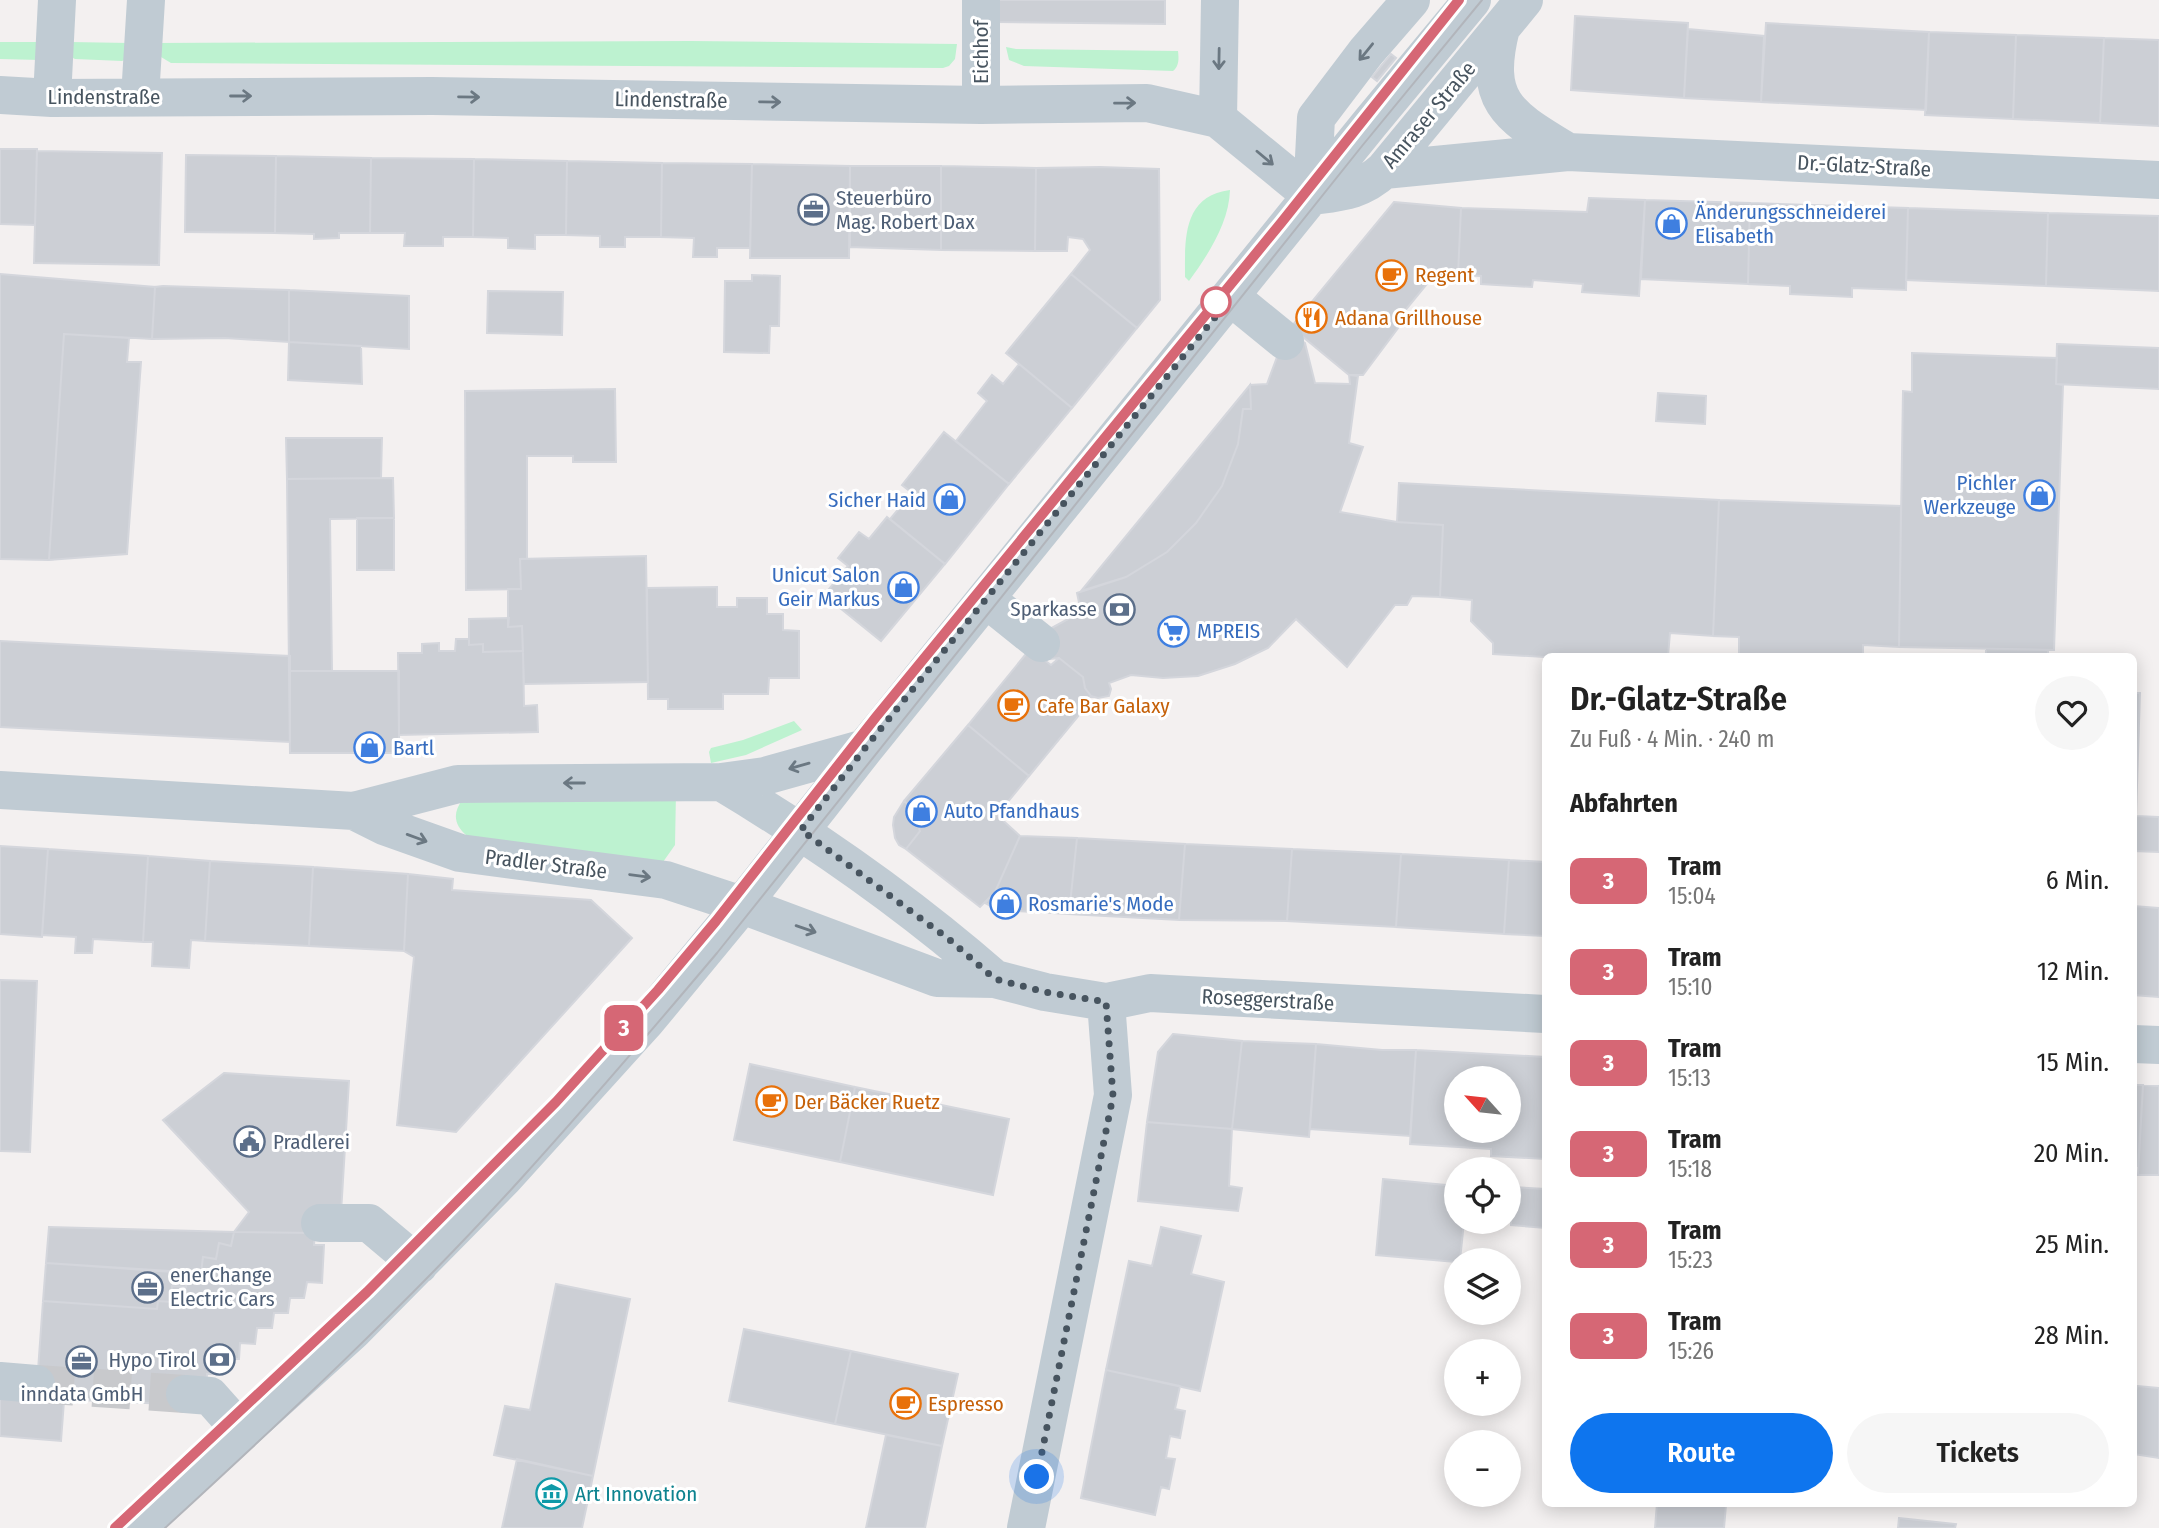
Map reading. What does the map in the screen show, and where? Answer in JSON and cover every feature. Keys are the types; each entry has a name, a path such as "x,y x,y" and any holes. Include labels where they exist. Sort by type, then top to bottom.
{"street":[{"path":"52,99 57,0"},
{"path":"140,97 146,0"},
{"name":"Eichhof","path":"981,0 981,105"},
{"path":"1218,119 1220,0"},
{"path":"1312,197 1316,118 1410,0"},
{"path":"136,1528 353,1331 503,1179 638,1030 742,905 865,748 1472,0"},
{"path":"1513,13 1495,52 1496,86 1503,102 1526,124 1568,152"},
{"name":"Amraser Straße","path":"1312,197 1364,186 1384,170 1513,13"},
{"name":"Lindenstraße","path":"0,95 52,99 432,96 981,105 1147,103 1218,119 1312,197"},
{"name":"Dr.-Glatz-Straße","path":"1384,170 1568,152 2159,180"},
{"path":"1231,297 1285,341"},
{"path":"986,599 1041,643"},
{"name":"Pradler Straße","path":"0,790 354,811 458,784 721,782 765,776 865,748"},
{"path":"721,782 801,830"},
{"name":"Pradler Straße","path":"354,811 384,826 460,853 666,880 742,905"},
{"name":"Roseggerstraße","path":"801,830 950,940 995,979"},
{"name":"Roseggerstraße","path":"742,905 937,978 995,979 1045,992 1106,1002 1150,993 1542,1014"},
{"path":"1026,1528 1113,1096 1106,1002"},
{"path":"2137,1044 2159,1045"},
{"path":"320,1223 369,1223 419,1265"},
{"path":"185,1394 210,1396 242,1432"}],"green space":[{"path":"691,41 957,44 955,59 943,68 171,63 161,57 154,43"},
{"path":"0,42 48,42 40,60 0,59"},
{"path":"70,42 130,43 127,59 122,61 75,59 71,57"},
{"path":"1006,47 1178,51 1178,60 1173,71 1024,66 1009,60"},
{"path":"1230,190 1222,226 1189,281 1185,277 1185,249 1190,222 1203,201 1214,194"},
{"path":"794,721 802,730 746,755 711,763 711,748 743,740"},
{"path":"676,792 675,845 663,862 467,836 459,828 456,819 457,809 463,799"}],"building":[{"path":"998,0 1165,0 1165,24 998,22"},
{"path":"1575,16 1688,23 1684,98 1571,90"},
{"path":"1766,23 1929,32 1926,110 1761,102"},
{"path":"1688,29 1764,36 1761,102 1684,98"},
{"path":"1929,32 2016,35 2013,119 1925,115"},
{"path":"2016,35 2104,38 2100,123 2013,119"},
{"path":"2104,38 2159,40 2159,126 2100,123"},
{"path":"1391,54 1396,58 1377,81 1372,77"},
{"path":"0,149 37,149 35,225 0,224"},
{"path":"37,151 162,153 159,265 34,263"},
{"path":"186,155 276,156 275,233 185,232"},
{"path":"276,156 371,158 370,233 339,233 339,238 314,239 314,234 275,233"},
{"path":"371,158 474,159 473,237 443,237 443,246 404,246 405,233 370,233"},
{"path":"474,159 567,161 566,235 535,235 535,249 508,248 508,238 473,237"},
{"path":"567,161 662,163 661,237 625,237 625,247 600,247 600,236 566,235"},
{"path":"662,163 752,164 750,248 717,248 717,257 693,257 694,238 661,237"},
{"path":"752,164 850,166 849,258 750,258"},
{"path":"850,166 941,166 941,250 850,247"},
{"path":"941,166 1036,168 1035,251 941,250"},
{"path":"1036,168 1159,169 1160,300 1137,328 1071,274 1090,250 1083,239 1068,237 1067,251 1035,251"},
{"path":"1589,198 1645,200 1639,296 1582,292 1583,284 1533,280 1532,287 1481,284 1481,276 1458,275 1461,208 1587,212"},
{"path":"1645,200 1750,203 1748,284 1641,279"},
{"path":"1394,202 1461,208 1458,275 1435,274 1394,324 1398,328 1363,375 1349,375 1291,327"},
{"path":"1750,203 1908,208 1906,290 1852,288 1852,297 1790,294 1790,286 1748,284"},
{"path":"1908,208 2048,213 2046,286 1906,280"},
{"path":"2048,213 2159,216 2159,291 2046,286"},
{"path":"0,274 155,287 152,339 64,334 49,560 0,559"},
{"path":"1071,274 1137,328 1072,408 1006,353"},
{"path":"752,275 780,276 779,326 770,326 769,353 724,352 725,281 752,281"},
{"path":"155,287 289,290 289,342 225,338 152,339"},
{"path":"289,290 409,296 409,349 289,342"},
{"path":"488,291 563,292 562,335 487,333"},
{"path":"64,334 129,338 127,362 141,362 127,554 49,560"},
{"path":"1298,338 1305,343 1315,383 1350,384 1349,375 1358,376 1349,443 1363,447 1340,512 1397,522 1443,525 1440,597 1412,596 1407,605 1395,605 1347,667 1296,619 1268,648 1235,664 1198,676 1163,678 1131,675 1109,683 1109,696 1091,696 1085,688 1083,677 1059,658 1045,657 1048,630 1081,612 1077,593 1126,577 1167,552 1196,523 1222,486 1238,444 1243,409 1251,409 1250,385 1267,384 1277,357"},
{"path":"289,342 361,346 362,384 288,380"},
{"path":"2057,344 2159,348 2159,389 2056,384"},
{"path":"1912,353 2057,358 2056,384 2063,385 2054,650 1899,647 1903,391 1912,392"},
{"path":"1019,364 1072,408 1009,484 956,441 987,401 978,393 992,375 1003,384"},
{"path":"1250,385 1251,409 1243,409 1238,444 1222,486 1196,523 1167,552 1126,577 1081,591"},
{"path":"615,389 616,462 573,462 573,456 527,456 527,559 520,559 521,589 466,590 465,391"},
{"path":"1658,393 1706,396 1705,424 1656,421"},
{"path":"944,432 1009,484 945,564 890,519 912,493 902,485"},
{"path":"286,438 382,438 381,478 287,479"},
{"path":"393,478 394,518 330,519 332,671 289,671 287,479"},
{"path":"1399,483 1719,500 1713,636 1670,633 1668,653 1542,653 1542,657 1493,654 1493,643 1471,621 1472,600 1440,597 1443,525 1397,522"},
{"path":"1719,500 1901,506 1899,647 1863,645 1863,653 1739,653 1739,637 1713,636"},
{"path":"887,517 945,564 881,641 824,595 848,566 838,558 859,532 869,539"},
{"path":"357,518 394,518 394,570 357,570"},
{"path":"646,556 648,682 524,684 522,626 508,627 508,589 521,589 520,559"},
{"path":"717,587 717,607 737,607 737,598 767,598 767,614 783,614 783,630 799,631 799,678 769,678 768,694 723,694 723,709 668,709 668,699 648,699 647,588"},
{"path":"509,618 508,627 522,626 523,651 483,652 483,644 469,645 469,619"},
{"path":"456,639 469,639 469,645 483,644 483,652 523,651 524,706 537,705 538,732 399,735 398,653 422,653 422,644 439,643 439,651 455,651"},
{"path":"0,641 290,656 290,742 0,727"},
{"path":"1030,649 1051,665 1059,658 1083,677 1085,688 1091,696 1086,701 1089,703 1029,776 968,725"},
{"path":"1986,649 2048,650 2048,653 1986,653"},
{"path":"289,671 399,671 399,753 290,753"},
{"path":"2137,693 2140,693 2137,785"},
{"path":"968,725 1029,776 997,815 1020,836 995,892 980,907 906,849 920,831 917,823 920,815 904,801"},
{"path":"904,801 920,815 917,823 920,831 906,849 899,845 895,838 893,825 894,817"},
{"path":"2137,816 2159,817 2159,852 2137,851"},
{"path":"1020,836 1077,838 1069,914 998,910 985,903 995,892"},
{"path":"1077,838 1185,844 1179,920 1069,914"},
{"path":"1185,844 1292,849 1287,921 1179,920"},
{"path":"0,846 48,849 42,937 0,934"},
{"path":"48,849 148,856 143,942 93,939 92,953 75,953 76,937 42,935"},
{"path":"1292,849 1401,854 1396,927 1287,921"},
{"path":"1401,854 1509,860 1504,934 1396,927"},
{"path":"148,856 210,861 205,941 191,940 189,968 152,966 153,942 143,942"},
{"path":"1509,860 1542,862 1542,936 1504,934"},
{"path":"210,861 313,867 309,946 205,941"},
{"path":"313,867 408,874 404,951 309,946"},
{"path":"408,874 453,879 452,890 591,900 632,938 456,1132 397,1125 414,957 404,951"},
{"path":"2137,906 2159,908 2159,997 2137,995"},
{"path":"0,980 37,981 30,1152 0,1151"},
{"path":"1173,1034 1242,1041 1232,1129 1147,1122 1158,1052"},
{"path":"1242,1041 1316,1044 1309,1137 1232,1129"},
{"path":"1316,1044 1416,1050 1410,1136 1310,1129"},
{"path":"1416,1050 1542,1057 1542,1159 1491,1156 1491,1149 1410,1144"},
{"path":"750,1064 855,1087 840,1162 734,1140"},
{"path":"224,1073 349,1081 341,1213 315,1233 234,1232 249,1212 163,1120"},
{"path":"2137,1085 2143,1085 2138,1166"},
{"path":"2143,1085 2159,1086 2159,1175 2138,1175"},
{"path":"855,1087 1009,1119 993,1195 840,1162"},
{"path":"1147,1122 1232,1129 1229,1186 1242,1188 1238,1211 1138,1201"},
{"path":"1383,1179 1444,1185 1444,1234 1463,1234 1461,1248 1444,1248 1444,1261 1376,1255"},
{"path":"1521,1188 1542,1189 1542,1228 1521,1226"},
{"path":"49,1227 234,1232 231,1246 219,1243 216,1259 203,1257 201,1273 46,1263"},
{"path":"1161,1227 1201,1236 1191,1274 1224,1282 1200,1391 1106,1370 1129,1261 1152,1266"},
{"path":"234,1232 315,1233 314,1245 324,1245 322,1283 307,1282 304,1298 290,1298 288,1313 274,1313 272,1328 257,1328 255,1344 240,1343 239,1359 224,1359 222,1374 207,1374 206,1389 189,1405 36,1398 43,1301 157,1309 158,1301 171,1302 172,1286 186,1287 187,1273 201,1273 203,1257 216,1259 219,1243 231,1246"},
{"path":"46,1263 187,1273 186,1287 172,1286 171,1302 158,1301 157,1309 43,1301"},
{"path":"556,1284 630,1299 593,1476 494,1455 505,1406 530,1410"},
{"path":"744,1329 851,1351 835,1424 729,1401"},
{"path":"851,1351 958,1374 942,1446 835,1424"},
{"path":"1106,1370 1180,1386 1175,1409 1185,1411 1180,1438 1170,1436 1166,1458 1175,1459 1169,1489 1161,1487 1155,1515 1081,1498"},
{"path":"2137,1386 2159,1388 2159,1458 2137,1455"},
{"path":"0,1395 64,1401 61,1441 0,1436"},
{"path":"886,1435 942,1446 925,1528 866,1528"},
{"path":"517,1459 593,1476 582,1528 502,1528"},
{"path":"1657,1507 1726,1507 1724,1528 1655,1528"},
{"path":"1899,1518 1956,1524 1955,1528 1898,1528"}],"tunnel":[{"path":"36,1384 185,1394"}],"tram line":[{"path":"115,1528 367,1292 556,1103 658,991 876,717 1281,223 1459,0"},
{"name":"3","path":"115,1528 367,1292 556,1102 658,990 716,921 876,717 1281,223 1459,0"},
{"path":"165,1528 301,1402 433,1272 518,1182 643,1040 717,953 1362,146 1482,0"}],"place":[{"name":"Steuerbüro Mag. Robert Dax","path":"813,210"},
{"name":"Änderungsschneiderei Elisabeth","path":"1672,224"},
{"name":"Regent","path":"1392,275"},
{"name":"Adana Grillhouse","path":"1312,318"},
{"name":"Pichler Werkzeuge","path":"2039,495"},
{"name":"Sicher Haid","path":"949,500"},
{"name":"Unicut Salon Geir Markus","path":"903,587"},
{"name":"Sparkasse","path":"1120,609"},
{"name":"MPREIS","path":"1174,631"},
{"name":"Cafe Bar Galaxy","path":"1014,706"},
{"name":"Bartl","path":"370,748"},
{"name":"Auto Pfandhaus","path":"921,811"},
{"name":"Rosmarie's Mode","path":"1005,904"},
{"name":"Der Bäcker Ruetz","path":"771,1102"},
{"name":"Pradlerei","path":"250,1142"},
{"name":"enerChange Electric Cars","path":"147,1287"},
{"name":"Hypo Tirol","path":"219,1360"},
{"name":"inndata GmbH","path":"82,1362"},
{"name":"Espresso","path":"905,1404"},
{"name":"Art Innovation","path":"552,1494"}],"route":[{"path":"1037,1477 1113,1096 1106,1002 1045,992 995,979 950,940 801,830 1216,316 1216,302"}]}
